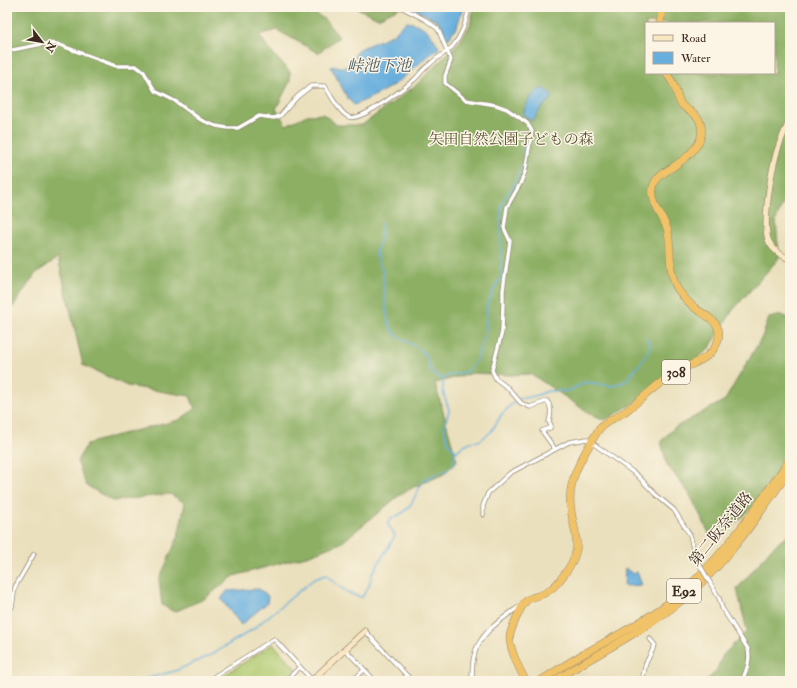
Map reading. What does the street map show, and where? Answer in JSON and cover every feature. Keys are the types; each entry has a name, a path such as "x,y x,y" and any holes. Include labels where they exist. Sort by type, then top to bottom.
{"highway":[{"path":"660,22 663,7"},
{"name":"308","path":"522,605 527,600 542,595 557,585 576,551 576,540 570,507 570,492 578,465 599,429 606,422 626,411 676,372 701,360 714,349 718,339 718,329 713,320 690,304 674,283 671,272 670,240 667,228 654,198 654,186 657,178 663,172 682,160 698,144 701,138 700,120 694,113 681,104 674,85 667,74"},
{"name":"第二阪奈道路","path":"540,681 588,651 632,628 668,604 699,577 714,562 742,528 790,459"},
{"name":"第二阪奈道路","path":"554,681 654,622 703,582 742,538 790,470"},
{"path":"522,605 510,635 510,645 524,678"},
{"path":"531,681 588,651"},
{"path":"560,681 593,658"}],"street":[{"path":"401,7 426,20 438,29 451,60 445,76 445,83 466,100 496,105 507,109 527,123 532,131 525,172 507,207 504,228 510,241 502,290 502,332 492,370 496,379 508,388 521,404 530,407 547,401 550,405 549,422 551,425 550,428 542,431 555,450"},
{"path":"7,50 48,43 57,44 116,66 136,66 144,72 155,91 175,101 201,120 216,126 238,128 259,116 274,118 280,116 297,97 312,86 325,86 342,112 349,117 355,118 368,112 396,94 415,79 424,68 452,46 460,34 468,16 469,7"},
{"path":"790,120 779,144 774,163 765,225 768,241 780,254 790,259"},
{"path":"482,515 483,506 488,493 510,472 569,442 587,440 591,442 637,475 655,494 674,510 690,535 695,557 719,598 722,608 750,654 748,665 742,681"},
{"path":"7,612 12,607 15,587 34,554"},
{"path":"472,681 474,654 479,643 495,623 522,605"},
{"path":"207,681 274,640 312,681 365,631 412,681"},
{"path":"642,681 646,663 655,645 650,639"},
{"path":"345,649 375,681"},
{"path":"285,681 300,667"},
{"path":"352,681 364,670"}],"green space":[{"name":"矢田自然公園子どもの森","path":"7,7 304,7 324,19 339,37 318,53 277,30 259,35 273,54 290,72 290,81 276,109 286,125 307,115 323,114 337,125 362,125 415,86 461,40 470,25 474,7 790,7 790,187 776,220 779,258 733,310 709,349 655,391 605,420 589,413 531,374 510,375 473,373 435,383 457,461 444,474 401,494 341,543 310,555 234,576 204,599 174,612 162,605 159,580 178,537 185,503 170,494 112,501 86,485 77,461 87,444 179,420 195,409 190,396 127,386 83,365 58,258 36,273 10,311 7,313"},
{"path":"354,7 401,7 378,18"},
{"path":"781,315 790,319 790,458 753,506 730,528 711,537 689,493 667,465 661,441 674,428 725,400 762,337 769,318"},
{"path":"790,533 790,681 706,681 716,671 723,655 747,631 737,589 772,548"},
{"path":"273,644 296,669 283,681 215,681"}],"water":[{"path":"415,7 463,7 456,30 453,31 450,38 445,38 439,22 415,9"},
{"name":"峠池下池","path":"406,22 417,24 430,33 439,48 396,83 376,95 354,105 348,99 331,67 350,65 357,50 392,35"},
{"path":"543,88 550,93 552,98 541,108 532,121 523,114 524,110 533,95"},
{"path":"625,568 633,574 637,572 642,585 624,586"},
{"path":"259,589 268,596 267,603 241,625 221,599 227,591"}],"waterway":[{"path":"137,681 175,671 209,656 252,630 314,579 326,575 338,586 352,594 362,597 369,586 372,574 395,535 388,525 388,521 404,512 411,504 423,481 431,476 444,472 454,465 455,450 449,444 444,428 449,410 443,392 443,379 449,375 466,372 476,361 486,330 487,306 496,285 501,278 501,208 524,161 523,150 528,129"},
{"path":"381,223 381,237 376,253 383,273 388,321 397,336 417,347 424,353 433,373 443,379"},
{"path":"518,399 535,396 548,391 568,391 586,382 613,386 626,381 640,364 650,348 650,343 646,338"},
{"path":"456,452 464,445 479,441 491,432 502,414 514,402"}]}
